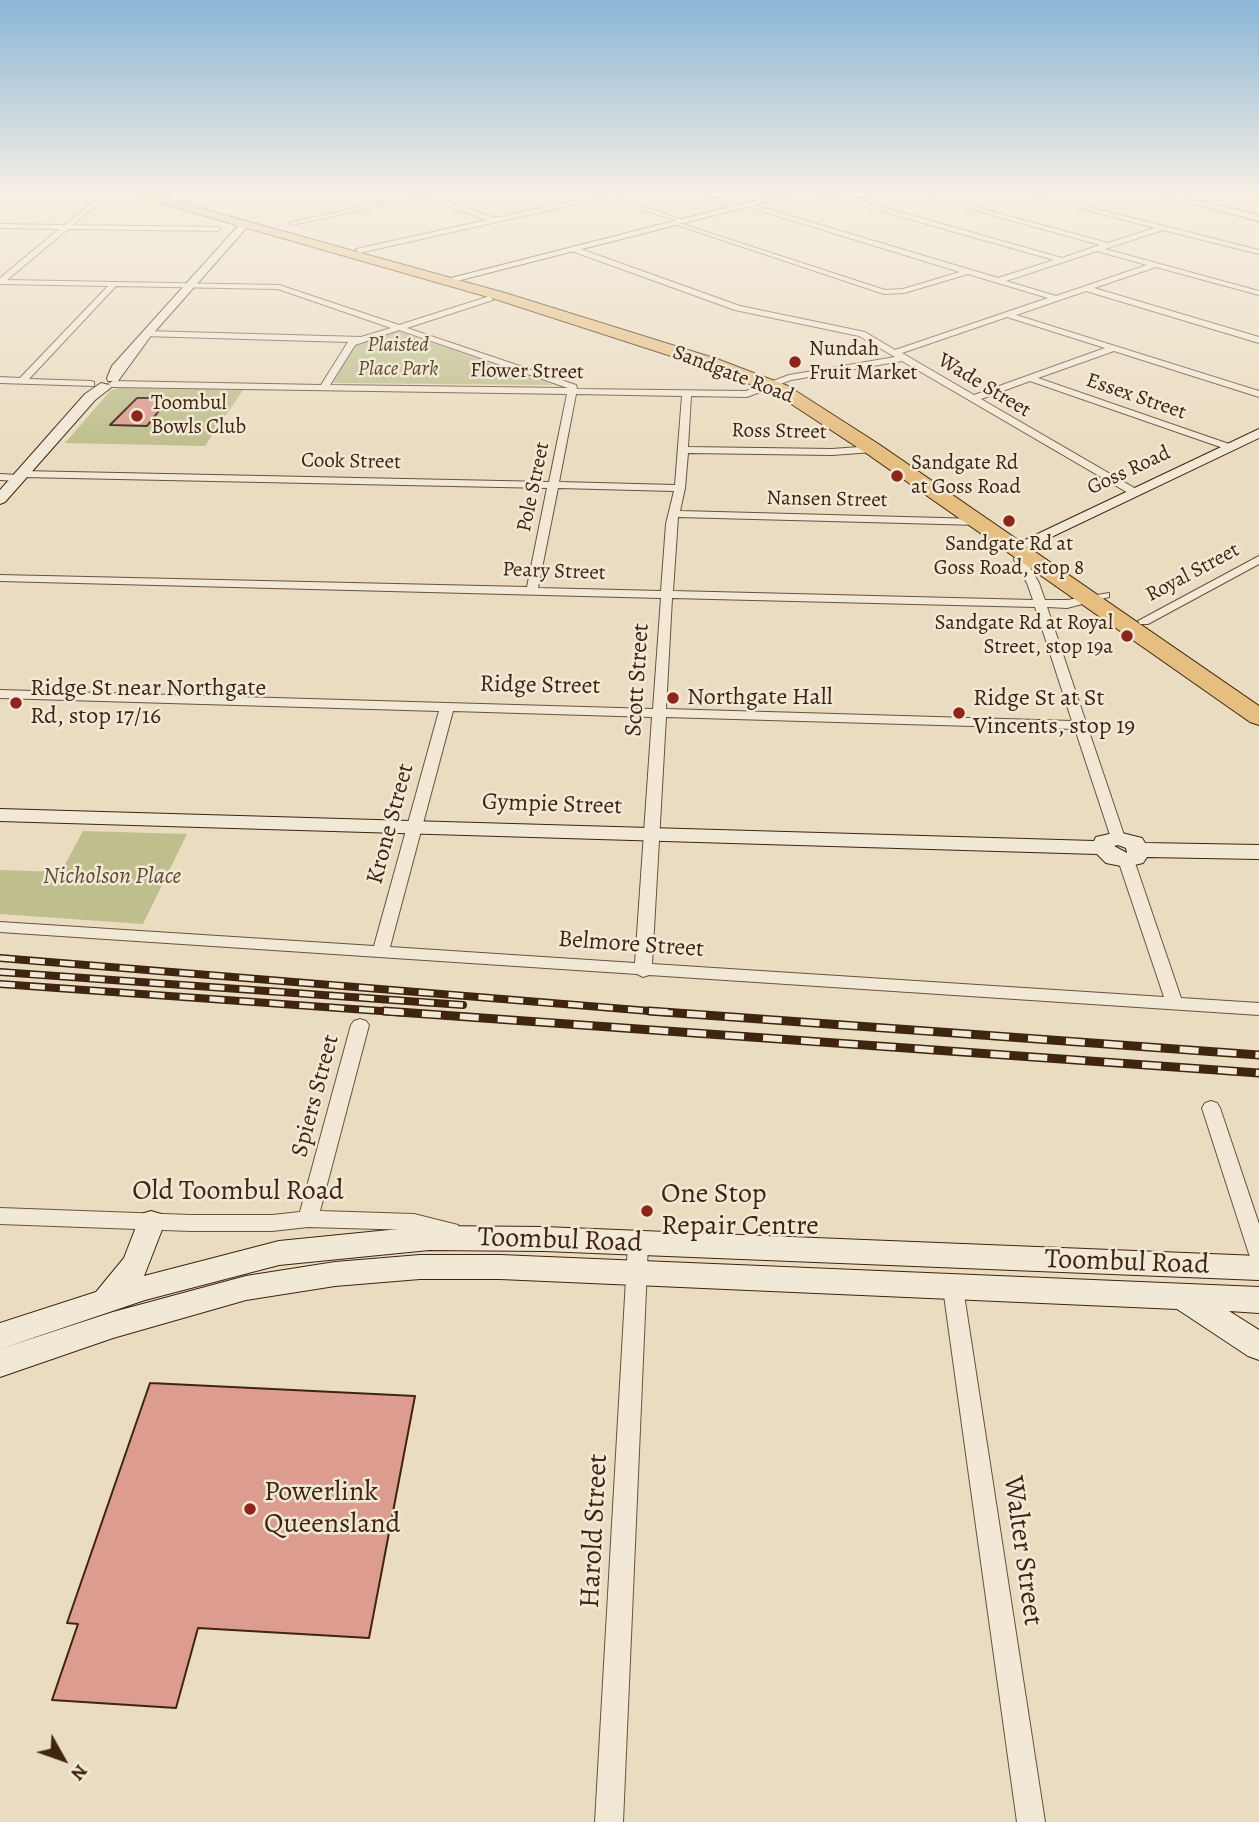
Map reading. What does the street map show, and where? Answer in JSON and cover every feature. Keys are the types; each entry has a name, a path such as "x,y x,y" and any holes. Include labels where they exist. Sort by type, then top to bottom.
{"highway":[{"name":"Sandgate Road","path":"447,278 777,383 1023,553 1144,621 1259,699"},
{"path":"457,278 483,285"},
{"name":"Sandgate Road","path":"451,279 483,285 805,393 1023,553"},
{"name":"Sandgate Road","path":"1098,597 1259,717"}],"main road":[{"path":"106,1301 136,1264 151,1222"}],"street":[{"path":"0,499 195,278"},
{"path":"325,386 347,347 402,327 500,278"},
{"name":"Wade Street","path":"655,278 738,308 856,332 1134,492"},
{"path":"841,278 879,291 904,291 947,278"},
{"path":"987,278 1056,299"},
{"path":"997,281 1006,278"},
{"name":"Flower Street","path":"0,380 751,393 777,383 899,356 1117,278"},
{"path":"1203,278 1259,293"},
{"path":"0,282 279,287 571,386 573,390"},
{"path":"23,380 115,284"},
{"path":"1085,289 1259,340"},
{"path":"1008,315 1259,394"},
{"path":"146,334 363,340"},
{"path":"972,399 1114,348"},
{"name":"Essex Street","path":"1032,379 1229,447"},
{"name":"Pole Street","path":"532,591 573,390"},
{"name":"Scott Street","path":"643,971 666,595 673,514 680,488 687,393"},
{"name":"Goss Road","path":"1023,553 1134,492 1259,433"},
{"name":"Ross Street","path":"683,450 832,452 873,449"},
{"name":"Cook Street","path":"0,477 680,488"},
{"name":"Nansen Street","path":"673,514 979,522"},
{"path":"1023,553 1079,725 1110,843 1109,855 1259,852"},
{"name":"Royal Street","path":"1144,621 1259,559"},
{"name":"Peary Street","path":"0,578 1040,604 1072,604 1098,597"},
{"name":"Ridge Street","path":"0,694 1079,725"},
{"name":"Krone Street","path":"380,953 447,707"},
{"name":"Gympie Street","path":"0,815 414,828 1110,843"},
{"path":"1133,855 1174,1003"},
{"name":"Belmore Street","path":"0,927 643,971 1259,1009"},
{"name":"Spiers Street","path":"308,1219 360,1026"},
{"path":"1211,1108 1259,1254"},
{"name":"Old Toombul Road","path":"0,1216 151,1222 272,1223 308,1219 414,1222 473,1237"},
{"name":"Toombul Road","path":"0,1336 190,1275 279,1253 322,1247 473,1237 1259,1268"},
{"name":"Harold Street","path":"609,1822 638,1244"},
{"name":"Toombul Road","path":"0,1363 195,1301 324,1275 459,1266 1259,1300"},
{"name":"Walter Street","path":"953,1288 1031,1822"},
{"path":"1183,1297 1259,1347"}],"green space":[{"name":"Plaisted Place Park","path":"398,331 553,385 333,383 353,345"},
{"path":"120,388 243,390 205,446 65,443 110,391"},
{"name":"Nicholson Place","path":"83,831 187,834 143,924 0,914 0,870 61,872"}],"building":[{"name":"Toombul Bowls Club","path":"137,398 169,398 147,426 110,425"},
{"name":"Powerlink Queensland","path":"150,1383 415,1396 369,1638 198,1628 176,1708 52,1700 78,1624 67,1623"}],"railway":[{"path":"0,958 653,1011"},
{"path":"0,972 463,1005"},
{"path":"0,984 409,1013"},
{"path":"384,1011 1259,1073"},
{"path":"649,1011 653,1011"},
{"path":"653,1011 1259,1055"},
{"path":"653,1011 674,1013"}],"place":[{"name":"Nundah Fruit Market","path":"795,362"},
{"name":"Toombul Bowls Club","path":"137,416"},
{"name":"Sandgate Rd at Goss Road","path":"897,476"},
{"name":"Sandgate Rd at Goss Road, stop 8","path":"1009,521"},
{"name":"Sandgate Rd at Royal Street, stop 19a","path":"1127,636"},
{"name":"Northgate Hall","path":"673,698"},
{"name":"Ridge St near Northgate Rd, stop 17/16","path":"16,703"},
{"name":"Ridge St at St Vincents, stop 19","path":"959,713"},
{"name":"One Stop Repair Centre","path":"647,1211"},
{"name":"Powerlink Queensland","path":"250,1509"}]}
